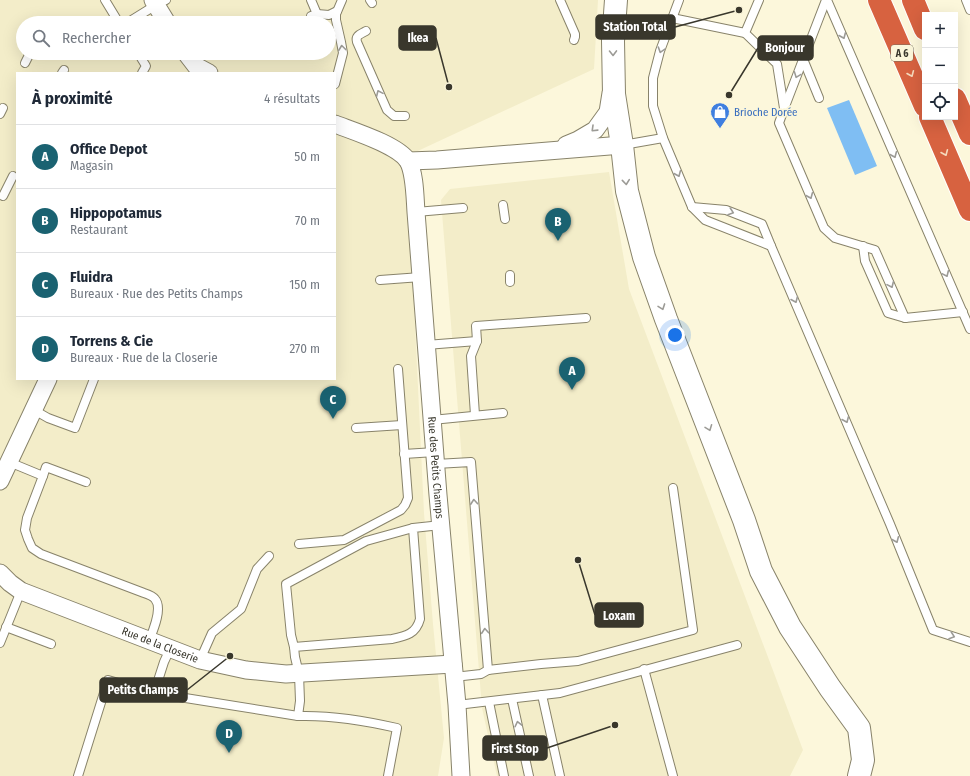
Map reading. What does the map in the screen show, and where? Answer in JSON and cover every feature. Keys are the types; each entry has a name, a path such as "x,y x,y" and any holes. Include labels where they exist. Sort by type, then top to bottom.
{"highway":[{"name":"A 6","path":"879,0 922,99"},
{"path":"912,0 922,22"},
{"path":"958,106 970,134"},
{"path":"931,120 970,210"}],"main road":[{"path":"616,0 613,41 614,94 627,191 644,257 666,319 744,520 761,571 790,627 830,688 859,728 863,760 859,776"}],"street":[{"path":"158,2 164,16"},
{"path":"552,150 578,140 595,130 608,112 614,81"},
{"path":"336,124 391,147 401,153 408,161 622,145"},
{"name":"Rue des Petits Champs","path":"408,161 414,186 432,420 457,705 461,776"},
{"path":"0,481 48,380"},
{"name":"Rue de la Closerie","path":"0,573 10,583 21,590 170,649 216,664 246,670 286,674 454,670"}],"lane":[{"path":"311,0 314,15 329,15 337,11"},
{"path":"336,80 343,54 336,20 337,11 342,0"},
{"path":"560,0 575,34 574,40"},
{"path":"679,0 660,51 653,78 653,106 663,138 692,206 705,220 771,246"},
{"path":"745,34 759,0"},
{"path":"827,0 779,124 824,228 835,238 875,250 905,318"},
{"path":"827,0 970,329"},
{"path":"966,0 970,10"},
{"path":"100,1 113,16"},
{"path":"137,16 158,2"},
{"path":"672,18 745,34 777,64 784,109"},
{"path":"366,31 356,38 384,104 392,115 399,117 405,116"},
{"path":"803,59 819,98"},
{"path":"142,60 146,66 143,72"},
{"path":"622,145 663,138"},
{"path":"3,196 13,176"},
{"path":"503,205 505,219"},
{"path":"692,206 726,210 762,224 934,630 970,642"},
{"path":"416,212 463,208"},
{"path":"863,246 865,261 888,313 905,318 962,312"},
{"path":"380,280 421,277"},
{"path":"475,415 471,356 477,341 476,326 586,318"},
{"path":"426,345 477,341"},
{"path":"299,544 344,540 401,510 406,505 408,498 398,369"},
{"path":"34,410 48,418 75,428 94,380"},
{"path":"432,420 503,413"},
{"path":"356,428 402,425"},
{"path":"404,454 471,462 488,670"},
{"path":"9,462 43,476"},
{"path":"86,482 46,467 27,518 25,530 28,539 32,548 41,554 144,593 156,600 158,614 149,640"},
{"path":"454,670 481,674 488,670 578,660 693,630 673,488"},
{"path":"298,716 300,701 299,674 291,635 286,584 366,541 413,528 441,525"},
{"path":"294,647 405,637 418,627 420,619 413,528"},
{"path":"200,660 212,633 241,609 257,569 269,556"},
{"path":"0,643 21,590"},
{"path":"6,627 51,644"},
{"path":"457,705 560,693 737,645"},
{"path":"154,693 170,649"},
{"path":"644,670 673,776"},
{"path":"78,776 108,680 154,693 298,716 353,720 398,728 388,776"},
{"path":"542,695 560,776"},
{"path":"512,699 529,776"},
{"path":"489,702 504,776"}],"shaded area":[{"path":"0,0 598,0 594,69 407,156 424,513 444,738 438,776 0,776"},
{"path":"609,172 629,289 803,750 790,776 497,776 482,708 441,200 450,189"}],"water":[{"path":"849,100 877,166 855,175 827,108"}],"place":[{"name":"Station Total","path":"739,10"},
{"name":"Ikea","path":"449,87"},
{"name":"Bonjour","path":"729,95"},
{"name":"Brioche Dorée","path":"720,129"},
{"name":"Hippopotamus","path":"558,241"},
{"name":"Office Depot","path":"572,390"},
{"name":"Fluidra","path":"333,419"},
{"name":"Loxam","path":"578,560"},
{"name":"Petits Champs","path":"230,656"},
{"name":"First Stop","path":"615,725"},
{"name":"Torrens & Cie","path":"229,753"}]}
